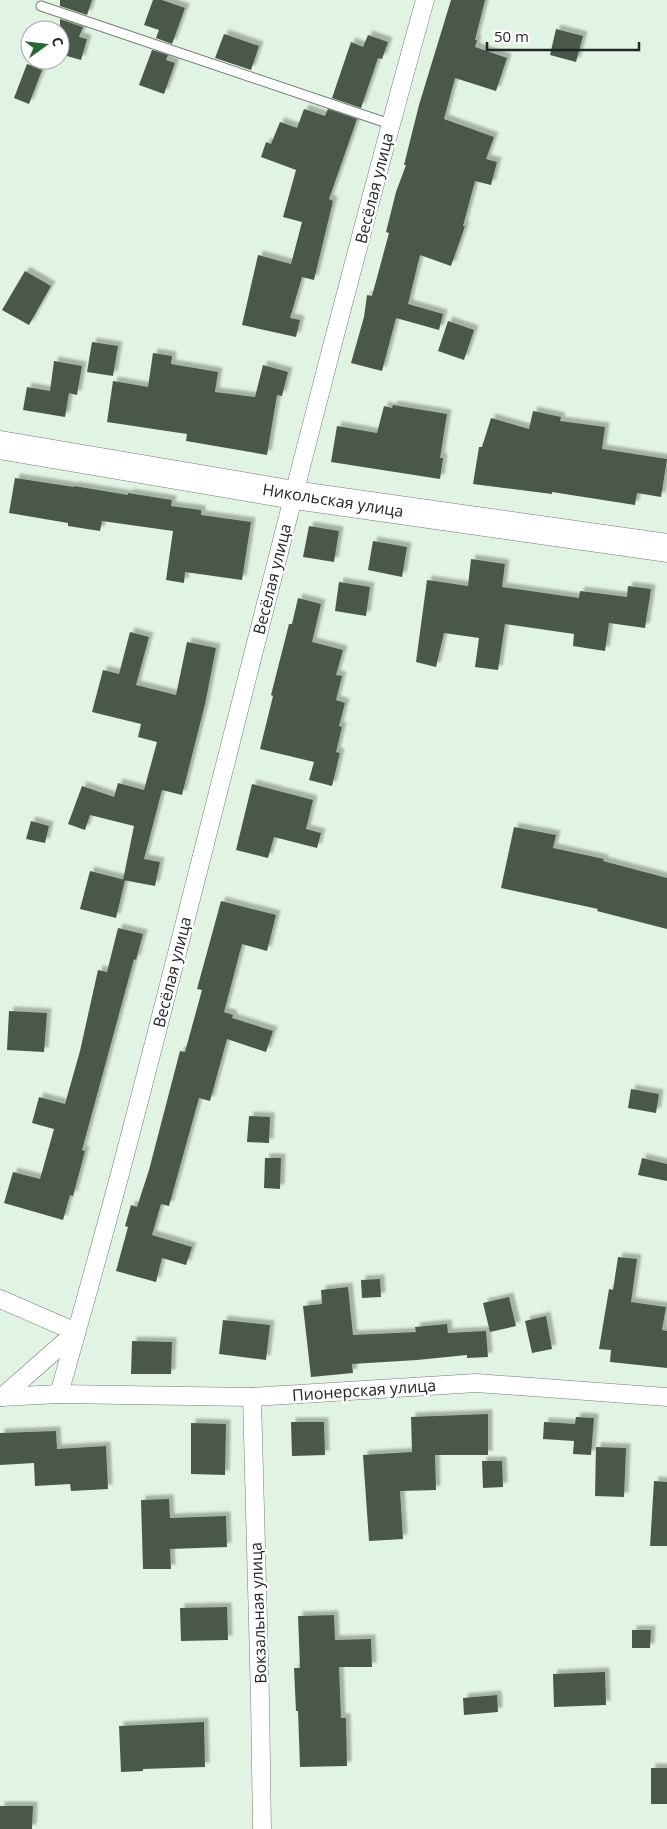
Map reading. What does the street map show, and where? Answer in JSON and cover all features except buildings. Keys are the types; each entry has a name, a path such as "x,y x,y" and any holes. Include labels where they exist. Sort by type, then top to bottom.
{"main road":[{"name":"Никольская улица","path":"0,445 294,495 667,548"}],"street":[{"name":"Весёлая улица","path":"76,1332 131,1131 390,124 425,0"},
{"path":"0,1299 76,1332"},
{"path":"60,1394 76,1332"},
{"path":"1,1397 76,1332"},
{"name":"Пионерская улица","path":"1,1397 60,1394 252,1397 476,1382 667,1397"},
{"name":"Вокзальная улица","path":"252,1397 262,1829"}],"lane":[{"path":"41,6 390,124"}]}
